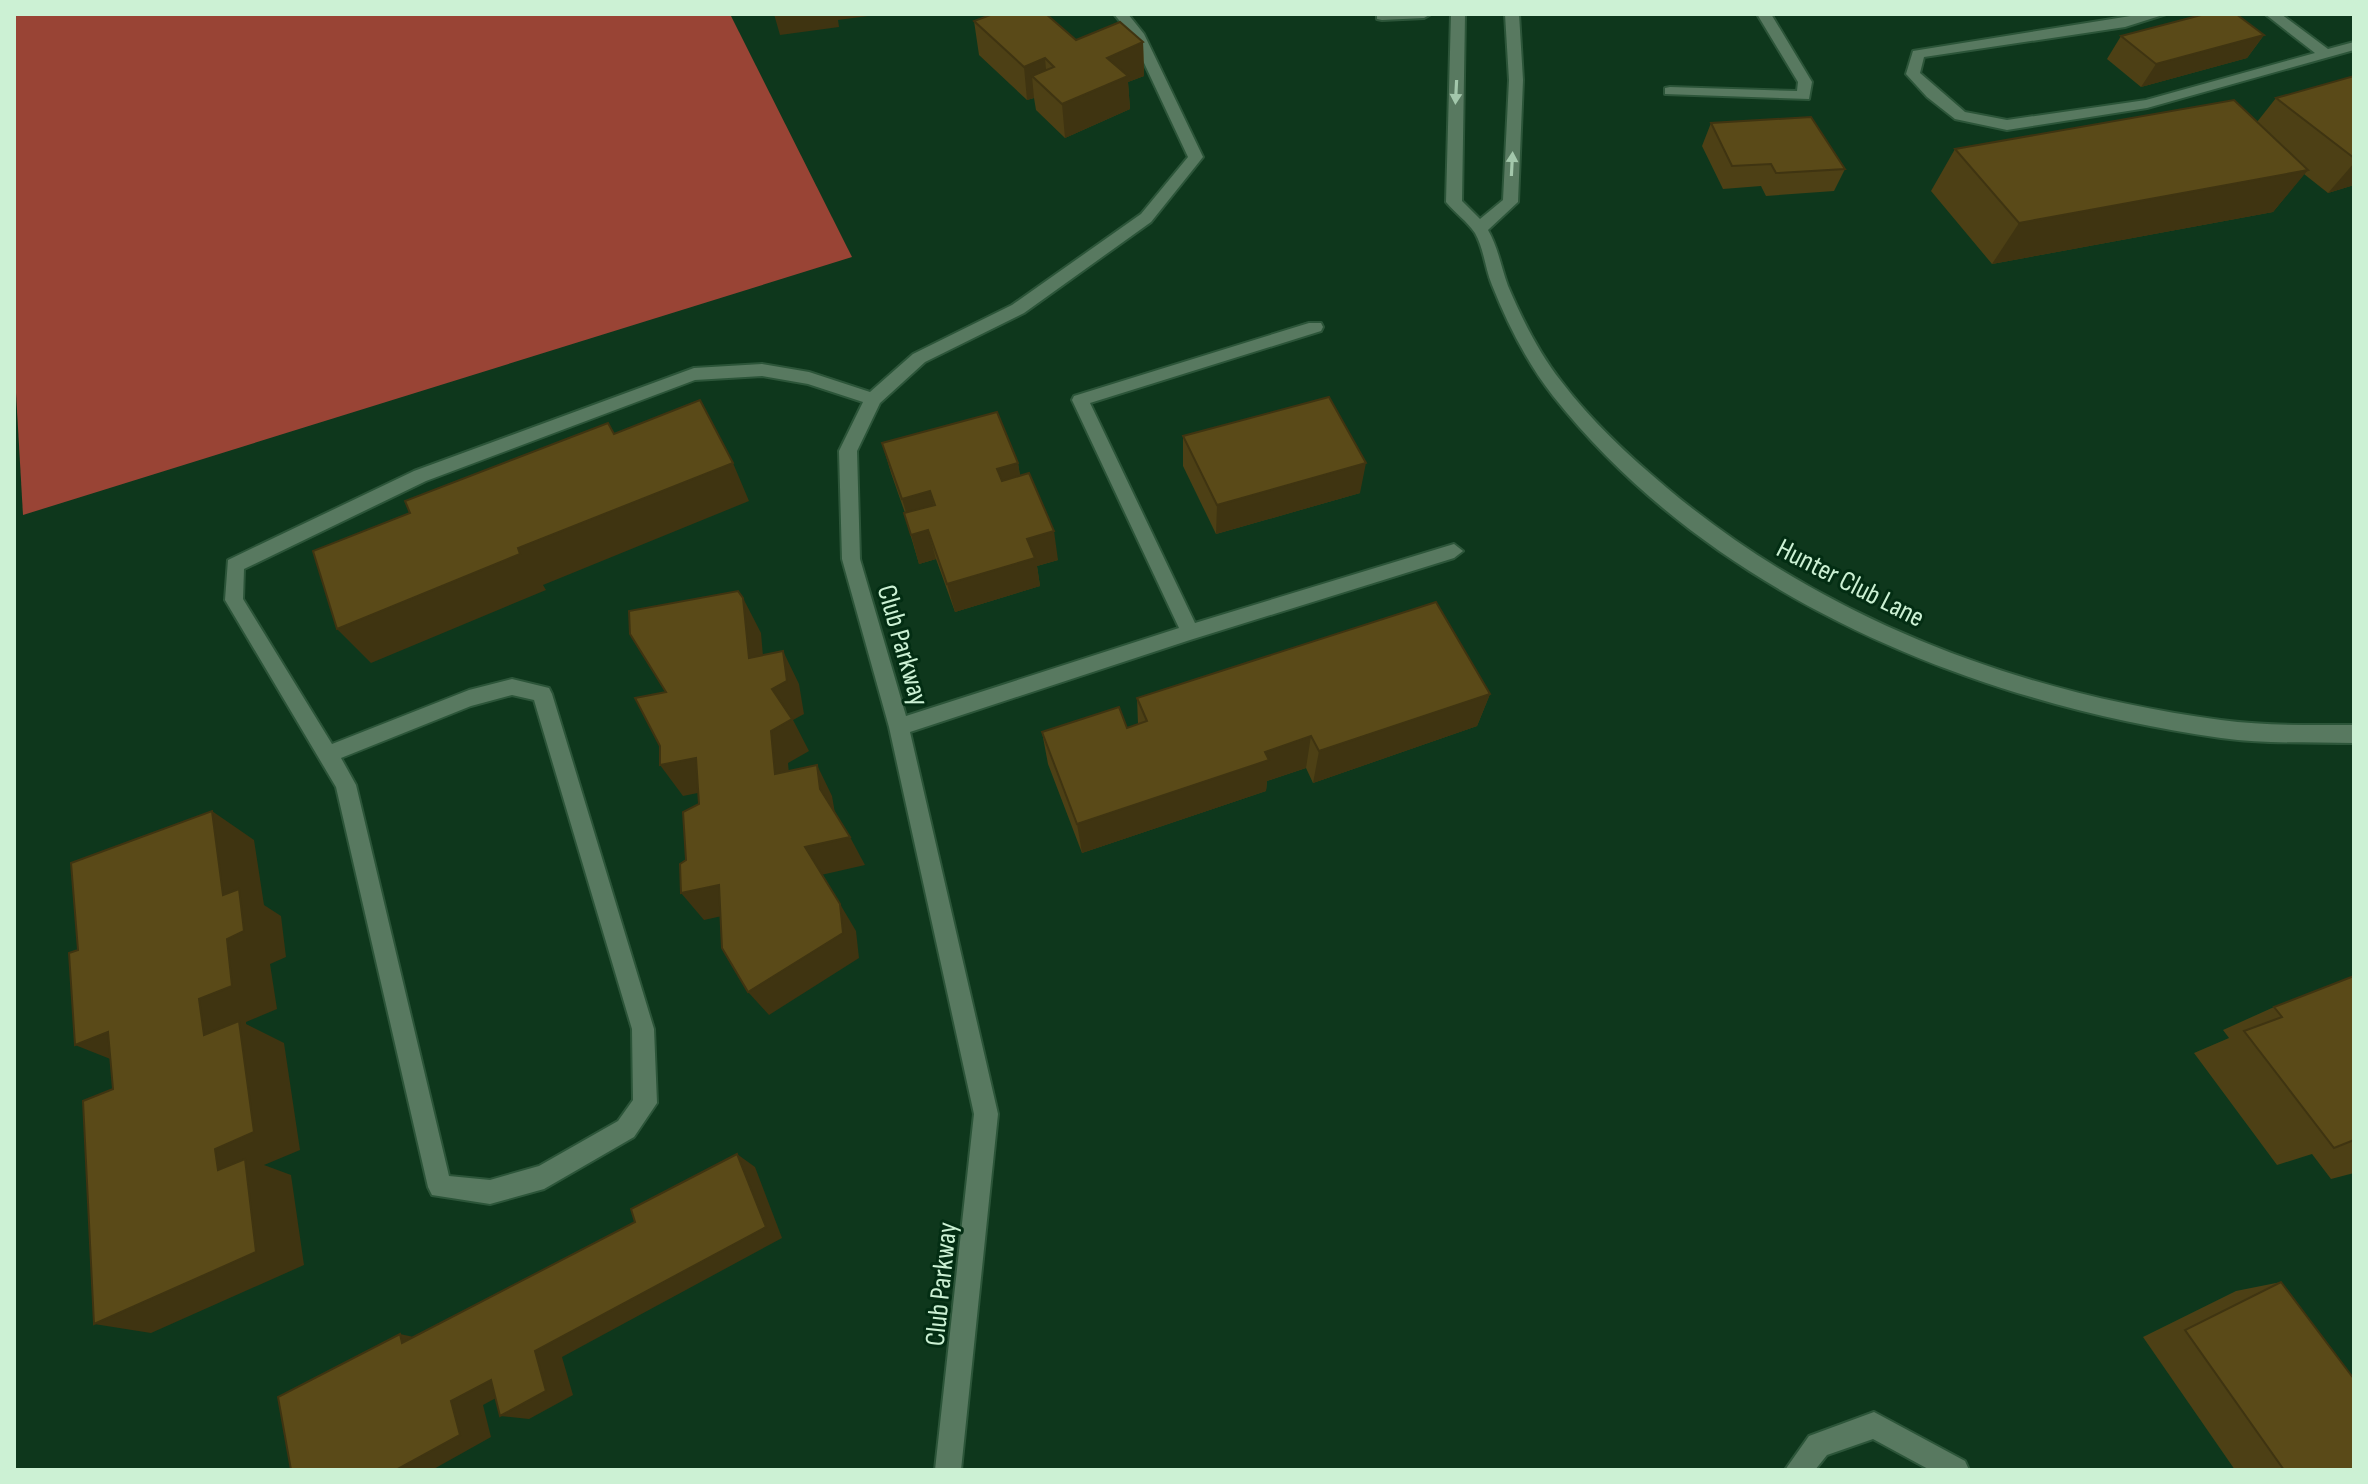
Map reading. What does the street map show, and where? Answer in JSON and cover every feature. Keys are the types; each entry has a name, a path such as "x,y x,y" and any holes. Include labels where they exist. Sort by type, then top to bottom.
{"street":[{"name":"Club Parkway","path":"948,1470 986,1114 899,727 851,559 848,451 873,399 919,358 1018,309 1146,218 1196,157 1137,34 1121,14"},
{"path":"1382,16 1424,14"},
{"name":"Hunter Club Lane","path":"1458,14 1454,202 1480,228 1500,284 1527,340 1560,392 1604,443 1661,497 1731,550 1807,594 1946,661 2085,706 2223,730 2354,734"},
{"path":"1480,228 1510,202 1516,80 1512,14"},
{"path":"1670,91 1804,96 1805,82 1764,14"},
{"path":"2159,14 2125,23 1918,54 1913,74 1960,116 2007,125 2147,104 2354,46"},
{"path":"2272,14 2326,54"},
{"path":"1190,632 1080,400 1315,327"},
{"path":"327,755 469,698 512,687 542,694 643,1029 645,1103 626,1129 544,1177 490,1192 440,1187 346,785 327,755 234,600 235,565 420,476 694,374 762,370 809,378 873,399"},
{"path":"899,727 1190,632 1454,551"},
{"path":"1798,1470 1818,1445 1874,1425 1956,1470"}],"shaded area":[{"path":"14,14 730,14 852,257 23,515 14,358"}],"building":[{"path":"993,14 1046,14 1076,40 1120,22 1143,42 1107,58 1128,76 1062,104 1032,76 1054,67 1045,58 1024,67 974,21"},
{"path":"2205,14 2236,14 2264,35 2156,64 2121,36"},
{"path":"2354,76 2354,158 2276,98"},
{"path":"2234,100 2308,170 2019,223 1955,149"},
{"path":"1811,117 1845,169 1776,173 1771,164 1732,166 1711,123"},
{"path":"1329,397 1366,463 1217,505 1183,436"},
{"path":"700,400 733,463 518,548 520,554 337,629 313,551 410,513 405,501 608,423 614,434"},
{"path":"997,412 1018,463 997,469 1002,481 1029,473 1054,531 1027,539 1035,558 947,584 928,530 911,535 904,513 935,505 930,491 902,499 882,443"},
{"path":"738,591 743,598 749,658 783,651 787,681 772,689 792,719 771,731 775,774 817,765 820,789 850,837 805,847 840,904 843,933 748,992 722,948 719,885 681,893 680,864 686,860 683,812 699,804 696,758 660,765 660,746 635,698 666,692 630,634 629,611"},
{"path":"1436,602 1490,694 1319,751 1311,736 1265,752 1269,760 1077,824 1042,732 1119,707 1127,728 1147,721 1137,698"},
{"path":"212,811 223,895 239,889 244,931 227,939 232,986 199,999 204,1035 239,1021 254,1132 215,1149 218,1170 245,1159 256,1252 94,1324 83,1101 113,1089 108,1032 75,1045 69,953 78,950 71,863"},
{"path":"2354,976 2354,1140 2334,1148 2244,1031 2282,1017 2274,1007"},
{"path":"737,1154 766,1227 535,1351 546,1391 500,1416 491,1380 451,1401 460,1435 396,1470 291,1470 278,1397 400,1334 402,1343 635,1222 631,1209"},
{"path":"2281,1282 2354,1379 2354,1470 2284,1470 2185,1330"}]}
